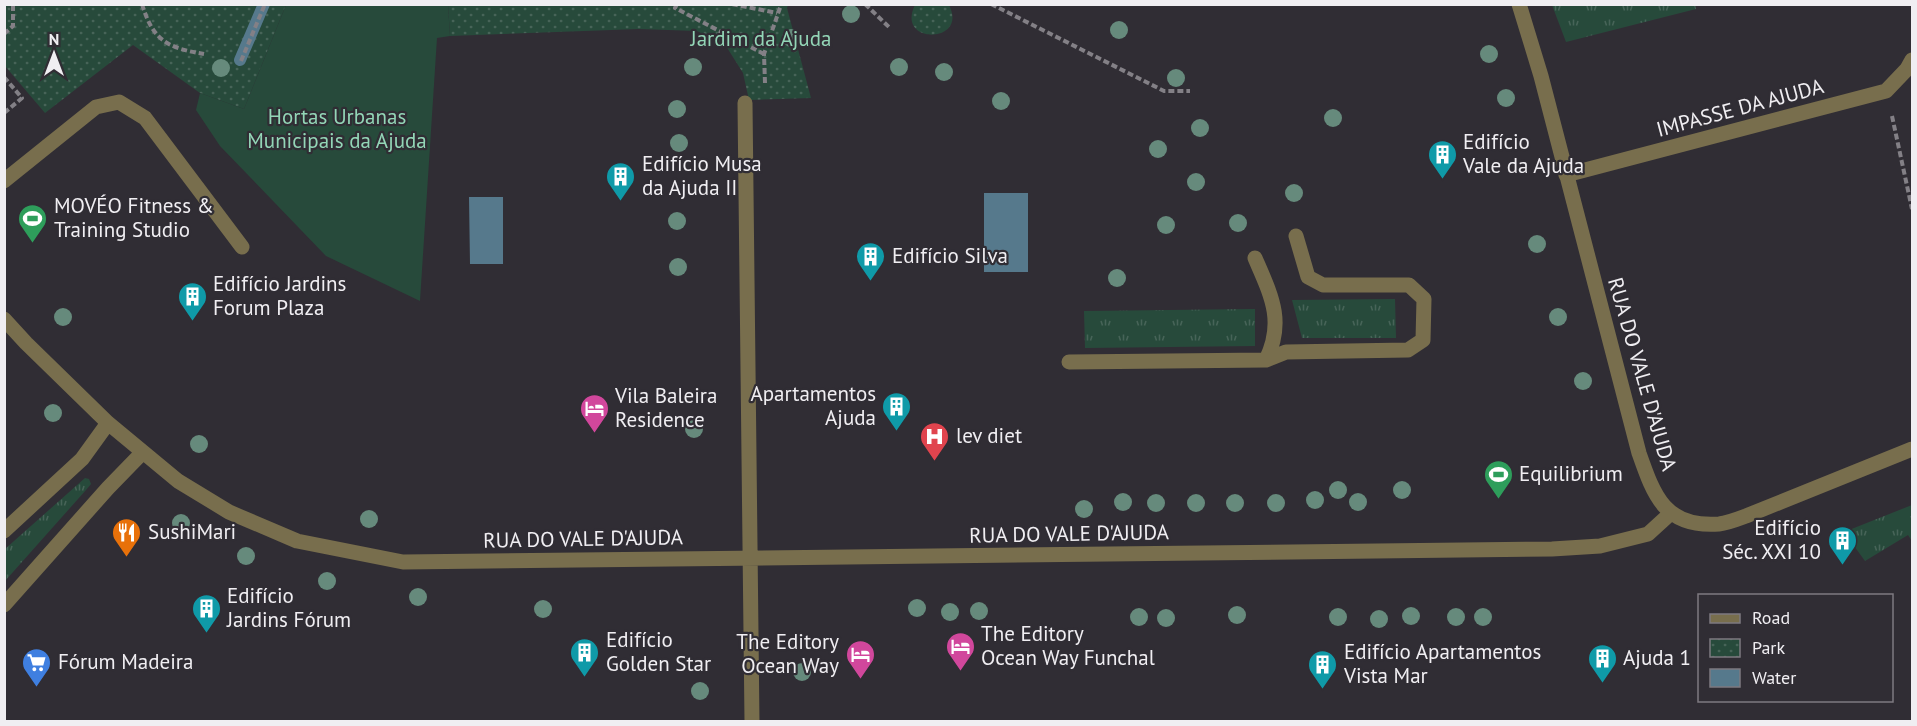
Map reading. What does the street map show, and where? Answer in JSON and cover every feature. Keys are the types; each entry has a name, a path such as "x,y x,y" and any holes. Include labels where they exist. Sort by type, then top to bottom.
{"street":[{"name":"RUA DO VALE D'AJUDA","path":"4,319 108,423 178,481 229,512 297,541 403,562 1552,549 1600,546 1648,534 1671,513 1651,486 1639,453 1541,76 1518,4"},
{"name":"IMPASSE DA AJUDA","path":"1566,175 1886,91 1907,69 1912,60"},
{"path":"4,181 96,107 119,102 146,118 242,247"},
{"path":"745,103 752,722"},
{"path":"1069,362 1266,360 1286,352 1408,350 1423,340 1424,299 1409,285 1323,285 1308,277 1296,236"},
{"path":"1255,258 1271,296 1276,320 1274,345 1266,360"},
{"path":"4,531 82,459 108,423"},
{"path":"1671,513 1683,521 1720,524 1746,516 1912,450"},
{"path":"4,605 142,453"}],"path":[{"path":"4,34 13,27 13,4"},
{"path":"142,4 154,32 165,43 180,50 204,54"},
{"path":"242,60 265,4"},
{"path":"677,4 675,8 764,54"},
{"path":"732,4 777,13"},
{"path":"865,4 890,28"},
{"path":"991,4 1164,91 1190,91"},
{"path":"765,88 764,54 781,5"},
{"path":"4,77 22,98 4,113"},
{"path":"1890,110 1912,209"}],"green space":[{"path":"1695,4 1696,9 1566,42 1552,5"},
{"path":"4,5 286,5 244,109 200,93 133,45 45,113 5,66"},
{"name":"Hortas Urbanas Municipais da Ajuda","path":"286,5 448,5 450,36 437,38 420,301 326,256 220,146 196,110 200,93 244,109"},
{"name":"Jardim da Ajuda","path":"448,5 788,5 811,98 749,100 743,73 726,46 697,31 639,29 450,36"},
{"path":"915,5 949,5 952,18 949,27 942,33 932,35 922,33 915,27 912,18"},
{"path":"1395,299 1396,338 1302,338 1292,300"},
{"path":"1255,309 1255,346 1085,348 1084,311"},
{"path":"85,478 89,479 91,484 5,581 5,549"},
{"path":"1912,505 1912,541 1908,535 1865,561 1844,532"}],"water":[{"path":"984,193 1028,193 1028,272 984,272"},
{"path":"469,197 503,197 503,264 470,264"}],"waterway":[{"path":"240,60 264,4"}],"place":[{"name":"Edifício Vale da Ajuda","path":"1442,180"},
{"name":"Edifício Musa da Ajuda II","path":"621,202"},
{"name":"MOVÉO Fitness & Training Studio","path":"33,244"},
{"name":"Edifício Silva","path":"871,282"},
{"name":"Edifício Jardins Forum Plaza","path":"192,322"},
{"name":"Apartamentos Ajuda","path":"897,432"},
{"name":"Vila Baleira Residence","path":"594,434"},
{"name":"lev diet","path":"935,462"},
{"name":"Equilibrium","path":"1498,500"},
{"name":"SushiMari","path":"127,558"},
{"name":"Edifício Séc. XXI 10","path":"1842,566"},
{"name":"Edifício Jardins Fórum","path":"206,634"},
{"name":"The Editory Ocean Way Funchal","path":"960,672"},
{"name":"Edifício Golden Star","path":"585,678"},
{"name":"The Editory Ocean Way","path":"860,680"},
{"name":"Ajuda 1","path":"1602,684"},
{"name":"Fórum Madeira","path":"37,688"},
{"name":"Edifício Apartamentos Vista Mar","path":"1323,690"}]}
